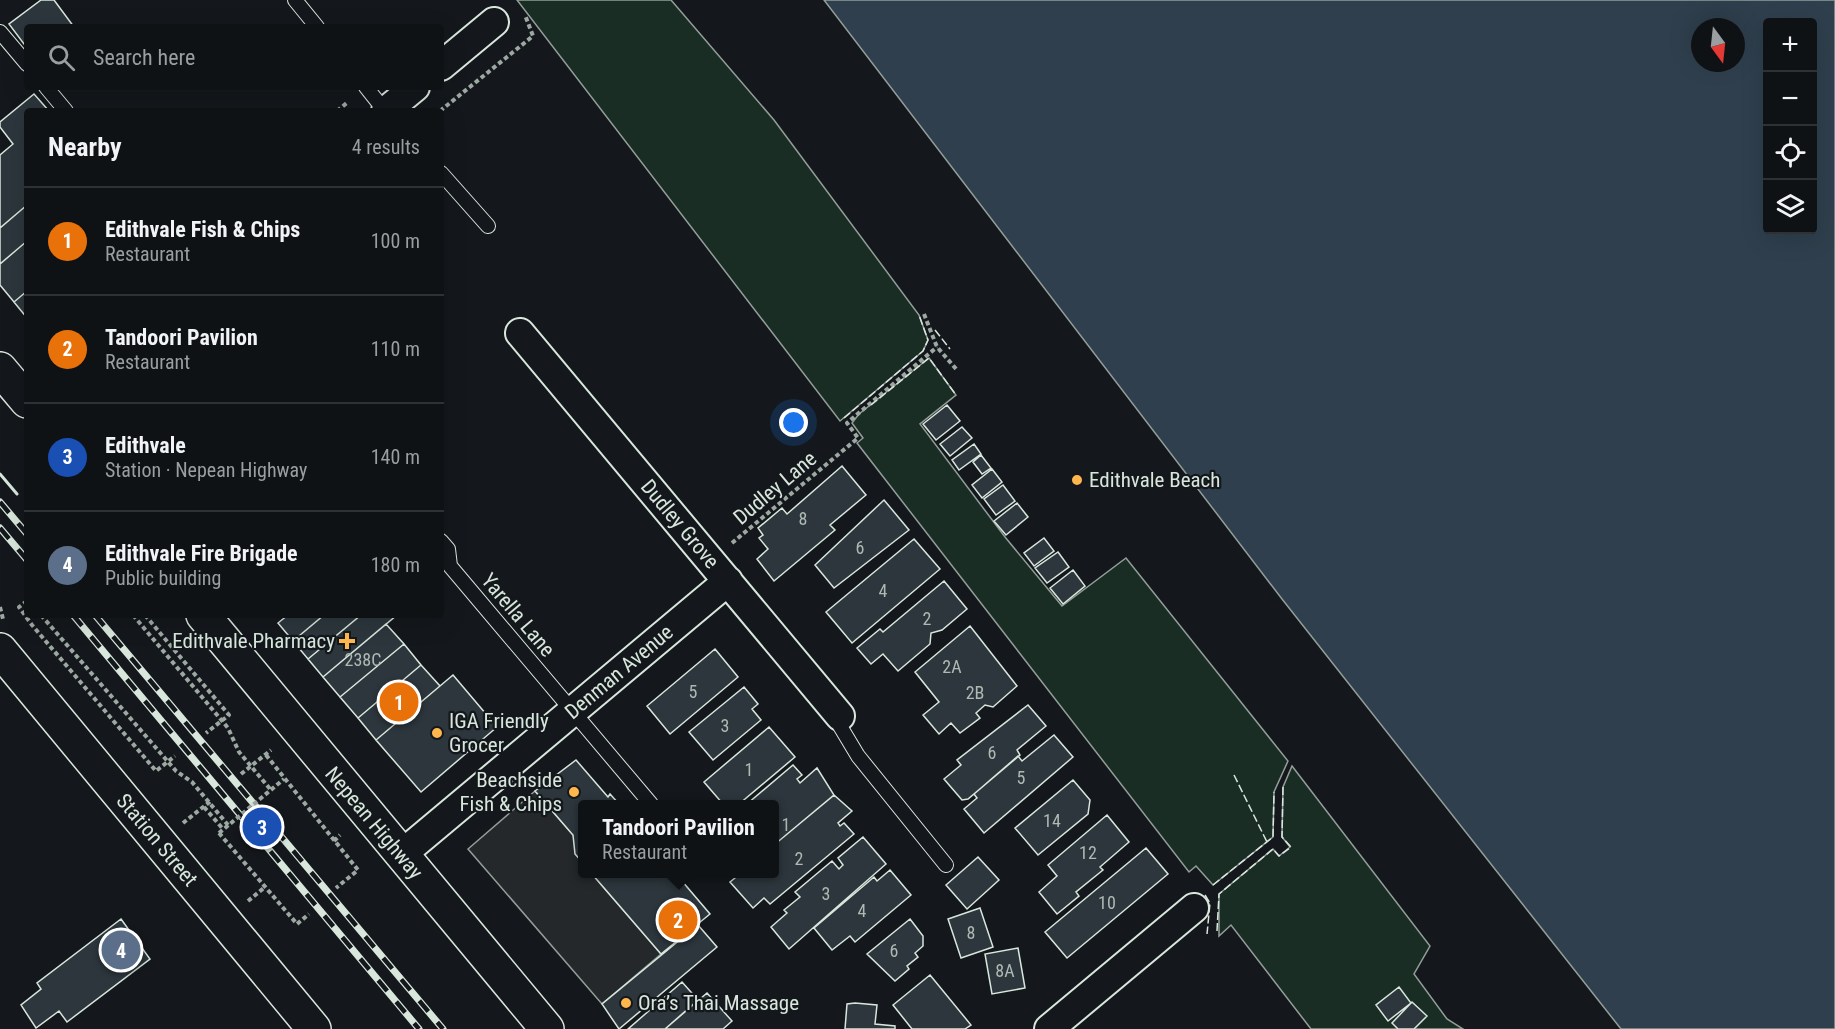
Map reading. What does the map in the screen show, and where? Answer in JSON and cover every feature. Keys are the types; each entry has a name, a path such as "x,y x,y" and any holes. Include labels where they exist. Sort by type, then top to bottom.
{"main road":[{"path":"0,369 24,397"},
{"name":"Nepean Highway","path":"205,618 547,1029"},
{"name":"Station Street","path":"0,650 314,1029"}],"street":[{"path":"444,64 494,22"},
{"path":"389,108 411,90"},
{"name":"Dudley Grove","path":"520,333 840,716"},
{"name":"Denman Avenue","path":"401,855 728,581"},
{"path":"1049,1029 1194,908"}],"lane":[{"path":"295,0 315,24"},
{"path":"0,32 24,60"},
{"path":"48,90 64,108"},
{"path":"368,90 383,108"},
{"path":"444,176 488,225"},
{"name":"Yarella Lane","path":"444,544 448,549 450,566 648,800"},
{"path":"840,716 840,726 858,756 946,865"}],"path":[{"path":"924,314 937,347 957,370"},
{"name":"Dudley Lane","path":"710,559 858,438 847,423 937,347"},
{"path":"0,607 2,617"},
{"path":"28,618 156,771 175,756"},
{"path":"44,618 176,771 192,782 228,825"},
{"path":"136,618 228,728 239,752 272,790"},
{"path":"148,618 230,715 206,734"},
{"path":"241,774 271,750"},
{"path":"266,755 358,870 336,888"},
{"path":"284,779 219,833 297,924 309,914"},
{"path":"178,828 212,800"},
{"path":"204,807 223,830"},
{"path":"334,841 340,835"},
{"path":"243,905 265,887"}],"green space":[{"path":"517,0 671,0 774,120 919,315 928,340 923,351 840,421"},
{"path":"929,358 956,395 920,424 1005,537 1062,606 1126,558 1288,761 1274,792 1273,837 1213,885 1196,866 1189,872 857,443 863,438 852,423 859,414"},
{"path":"1292,766 1430,946 1414,974 1447,1019 1463,1029 1311,1029 1231,925 1219,936 1219,894 1273,849 1279,856 1290,847 1282,837 1283,787"}],"shaded area":[{"path":"535,791 573,835 578,850 578,878 595,878 661,954 602,1004 468,849"}],"water":[{"path":"824,0 1835,0 1835,1029 1621,1029 1282,599"}],"building":[{"path":"41,0 54,0 72,24 24,24 24,44 9,24"},
{"path":"34,94 46,108 24,108 24,208 0,228 0,155 13,144 0,127 0,122"},
{"path":"24,208 24,244 0,264 0,228"},
{"path":"24,244 24,294 14,302 0,285 0,264"},
{"path":"24,294 24,314 14,302"},
{"path":"947,405 960,421 936,440 923,424"},
{"path":"962,427 972,438 950,456 940,444"},
{"path":"974,444 981,454 959,470 952,460"},
{"path":"981,455 991,468 982,474 973,462"},
{"path":"842,466 866,495 830,525 835,530 774,581 757,559 768,549 759,538 763,535 758,528 782,508 787,514"},
{"path":"992,469 1002,482 982,498 972,485"},
{"path":"1003,485 1015,501 996,515 984,499"},
{"path":"884,500 909,530 834,588 815,565"},
{"path":"1017,503 1028,517 1006,535 994,521"},
{"path":"1044,538 1054,551 1034,566 1024,553"},
{"path":"914,539 940,569 852,643 826,612"},
{"path":"1058,552 1069,567 1047,583 1035,568"},
{"path":"1073,570 1085,586 1063,604 1050,588"},
{"path":"944,581 967,609 942,630 931,633 930,644 898,671 883,654 871,664 857,648 880,629 883,632"},
{"path":"284,618 320,618 293,641 278,623"},
{"path":"320,618 357,618 308,659 293,641"},
{"name":"Edithvale Pharmacy","path":"357,618 393,618 323,677 308,659"},
{"path":"386,624 404,644 340,697 323,677"},
{"path":"970,626 1017,686 993,707 985,705 976,713 980,718 960,733 951,723 939,734 923,715 939,702 915,672"},
{"path":"404,644 421,665 358,718 340,697"},
{"path":"715,649 738,677 670,734 647,706"},
{"path":"421,665 440,686 376,740 358,718"},
{"name":"IGA Friendly Grocer","path":"453,675 497,727 421,792 376,740"},
{"path":"744,687 758,704 752,709 761,720 713,760 689,732"},
{"path":"1028,705 1046,726 1017,750 1020,755 968,799 962,800 944,779 961,765 957,760"},
{"path":"769,727 795,757 744,800 720,800 704,782"},
{"path":"1054,735 1073,757 984,833 964,809 977,798 974,794 1018,756 1022,761"},
{"path":"576,760 608,797 610,794 615,800 578,800 578,857 575,854 573,835 535,791"},
{"path":"793,765 802,775 797,779 800,783 817,768 834,795 779,841 779,800 752,800"},
{"path":"1073,780 1090,800 1088,814 1038,855 1015,828"},
{"path":"834,795 852,811 838,823 840,826 844,823 854,834 770,904 764,898 753,908 730,882 735,878 779,878 779,841"},
{"path":"1107,815 1129,842 1100,867 1103,870 1076,892 1079,896 1057,914 1039,892 1057,876 1048,865"},
{"path":"863,837 886,864 789,949 771,927 787,913 784,910 800,897 795,892 832,861 839,869 843,865 838,858"},
{"path":"1146,848 1168,874 1067,958 1045,932"},
{"path":"978,857 999,880 967,909 946,885"},
{"path":"890,870 911,895 855,942 850,936 832,950 814,928 874,877 877,881"},
{"path":"595,878 679,878 710,914 661,954"},
{"path":"980,908 993,947 961,958 948,919"},
{"path":"121,919 150,959 67,1022 59,1011 36,1028 21,1005 41,989 37,983"},
{"path":"910,919 923,936 923,946 915,953 918,957 907,966 909,969 895,981 867,954"},
{"path":"698,925 717,947 619,1029 602,1004"},
{"path":"1018,948 1025,988 992,994 985,954"},
{"path":"930,975 971,1025 965,1029 912,1029 893,1005"},
{"path":"682,982 698,1000 665,1029 628,1029"},
{"path":"1399,987 1411,1003 1388,1021 1376,1005"},
{"path":"707,993 732,1021 723,1029 665,1029"},
{"path":"1412,1002 1427,1016 1414,1029 1398,1029 1392,1023"},
{"path":"847,1004 877,1005 875,1024 895,1026 895,1029 845,1029"}],"railway":[{"path":"0,502 24,530"},
{"path":"0,528 24,556"},
{"path":"76,618 419,1029"},
{"path":"98,618 443,1029"}],"fence":[{"path":"844,418 923,351 928,340 919,315"},
{"path":"935,330 950,349"},
{"path":"871,405 929,358 956,395"},
{"path":"1234,775 1267,842"},
{"path":"1217,931 1219,894 1273,849 1279,856 1291,847 1282,837 1283,787"},
{"path":"1213,885 1273,837 1274,792"},
{"path":"1205,895 1210,903 1207,934"}],"wall":[{"path":"0,474 17,494"}],"place":[{"name":"Edithvale Beach","path":"1077,480"},
{"name":"Edithvale Pharmacy","path":"347,641"},
{"name":"Edithvale Fish & Chips","path":"399,702"},
{"name":"IGA Friendly Grocer","path":"437,733"},
{"name":"Beachside Fish & Chips","path":"574,792"},
{"name":"Edithvale","path":"262,827"},
{"name":"Tandoori Pavilion","path":"678,920"},
{"name":"Edithvale Fire Brigade","path":"121,950"},
{"name":"Ora’s Thai Massage","path":"626,1003"}]}
